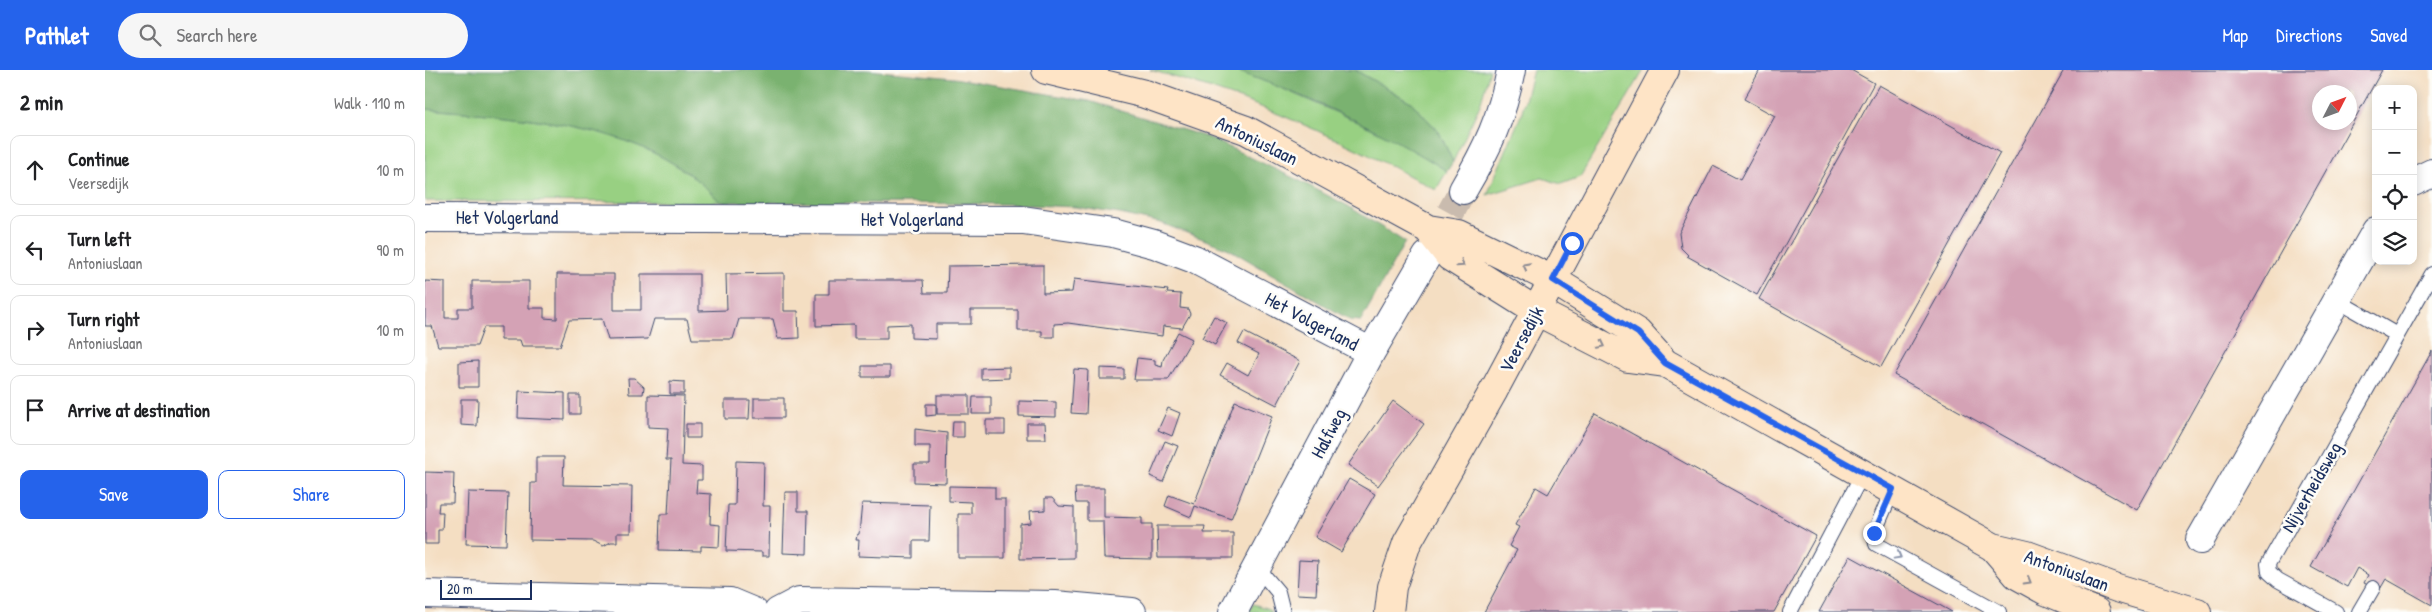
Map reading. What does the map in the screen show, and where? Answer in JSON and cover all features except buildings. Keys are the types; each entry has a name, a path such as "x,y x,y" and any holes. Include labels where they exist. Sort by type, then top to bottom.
{"main road":[{"name":"Antoniuslaan","path":"1047,70 1145,94 1246,130 1428,229 1459,234 1553,280 1638,333 1665,363 1893,489 1993,547 2027,555 2167,609 2197,612"},
{"name":"Veersedijk","path":"1389,612 1392,587 1407,543 1494,390 1665,70"},
{"name":"Antoniuslaan","path":"1428,229 1450,256 1535,311 1628,358 1665,363"},
{"name":"Antoniuslaan","path":"1993,547 2017,574 2046,591 2096,612"}],"street":[{"path":"1463,190 1488,148 1506,96 1511,70"},
{"path":"2417,180 2432,172"},
{"name":"Het Volgerland","path":"425,218 1013,220 1069,225 1113,233 1154,244 1194,259 1371,352"},
{"path":"2200,540 2372,238"},
{"name":"Halfweg","path":"1233,612 1371,352 1427,256"},
{"path":"425,594 612,605 730,602 754,612"},
{"path":"778,612 799,601 905,608 1055,605 1132,612"}],"lane":[{"name":"Nijverheidsweg","path":"2336,612 2278,580 2269,572 2268,564 2432,274"},
{"path":"2336,300 2397,335"},
{"path":"1790,612 1863,474"},
{"path":"1893,489 1874,533 1876,544 1999,612"},
{"path":"1257,567 1278,592 1283,612"},
{"path":"2359,612 2373,588"}],"green space":[{"path":"425,70 867,70 954,78 1089,101 1210,138 1348,206 1405,242 1361,321 1350,320 1229,249 1161,223 1120,214 1075,207 1007,204 720,202 691,175 658,155 621,140 583,129 543,121 425,109"},
{"path":"1150,70 1234,70 1272,84 1403,143 1447,171 1436,190 1332,137 1297,122 1225,94"},
{"path":"1234,70 1355,70 1411,102 1439,132 1453,162 1447,171 1396,141 1343,115 1289,91"},
{"path":"1355,70 1490,70 1480,105 1453,162 1439,132 1411,102"},
{"path":"1533,70 1644,70 1580,177 1561,184 1542,178 1487,195 1521,115"},
{"path":"425,109 503,116 583,128 621,140 658,155 691,175 720,202 425,201"},
{"path":"1253,604 1269,609 1271,612 1249,612"}],"tunnel":[{"path":"1430,250 1463,190"}],"route":[{"path":"1572,243 1553,280 1638,333 1665,363 1893,489 1874,533"}]}
